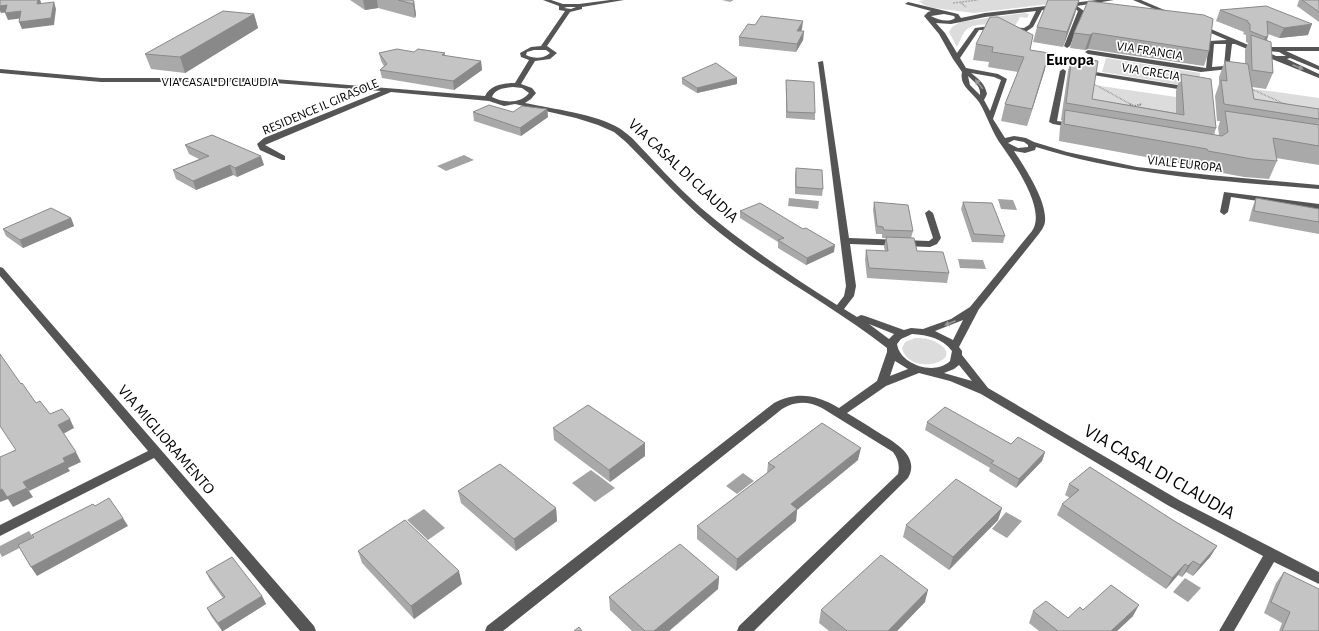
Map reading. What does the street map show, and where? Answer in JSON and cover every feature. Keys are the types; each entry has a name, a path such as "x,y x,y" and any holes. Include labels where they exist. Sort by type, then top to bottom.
{"street":[{"path":"546,0 563,6 572,4 579,6 621,0"},
{"path":"901,0 928,17 941,22 985,15 1111,0"},
{"path":"1136,0 1178,17"},
{"path":"908,4 939,12 985,15"},
{"path":"1072,5 1081,11 1089,12"},
{"path":"563,6 561,9 568,11 579,9 579,6"},
{"path":"956,59 977,29 990,27 1025,29 1031,26 1040,8"},
{"path":"543,48 568,11"},
{"path":"1067,46 1081,11"},
{"path":"928,17 930,13 939,12"},
{"path":"953,14 958,17 956,20"},
{"path":"928,17 942,33 964,71 982,86 984,94 981,99"},
{"path":"942,33 944,26 956,20"},
{"path":"1192,23 1319,76"},
{"path":"1209,69 1212,42 1238,42"},
{"name":"VIA FRANCIA","path":"1088,52 1201,70 1227,68 1229,43"},
{"path":"1245,45 1271,49 1319,49"},
{"path":"543,48 553,51 554,54 543,59 533,59 525,57 522,54 528,49 543,48"},
{"path":"1263,53 1263,50 1271,49 1290,55 1319,68"},
{"path":"1276,58 1284,58 1299,53 1302,50"},
{"path":"516,86 533,59"},
{"path":"821,62 851,289 849,296 838,310"},
{"name":"VIA CASAL DI CLAUDIA","path":"0,71 101,80 277,81 391,89 490,99 498,103 518,103 559,111 601,123 621,133 681,194 722,231 793,281 870,329 892,349"},
{"path":"892,349 902,363 921,371 936,372 952,366 956,361 956,351 974,308 1035,233 1041,223 1039,208 1017,162 992,122 981,99 972,92 967,85 964,78 964,71"},
{"path":"964,71 996,75 1004,79 992,122"},
{"path":"1063,71 1053,122 1084,127"},
{"name":"VIA GRECIA","path":"1089,73 1194,90"},
{"name":"VIA CASAL DI CLAUDIA","path":"441,94 471,93 516,86 528,88 559,111"},
{"name":"RESIDENCE IL GIRASOLE","path":"282,158 263,148 261,144 266,140 391,89"},
{"path":"490,99 488,94 495,89"},
{"path":"518,103 537,96"},
{"path":"992,122 1023,139 1029,147 1017,162"},
{"path":"1005,144 1010,138 1023,139"},
{"name":"VIALE EUROPA","path":"1005,144 1018,150 1029,147 1051,150 1100,163 1145,171 1319,187"},
{"path":"1224,212 1227,194 1319,207"},
{"path":"845,240 930,244 934,242 936,238 929,214"},
{"name":"VIA MIGLIORAMENTO","path":"0,270 309,631"},
{"path":"882,383 893,341 902,333 931,330 951,323 974,308"},
{"name":"VIA CASAL DI CLAUDIA","path":"838,310 902,333"},
{"path":"922,331 940,336 956,351"},
{"name":"VIA CASAL DI CLAUDIA","path":"956,351 985,391"},
{"path":"839,413 882,383 921,371"},
{"name":"VIA CASAL DI CLAUDIA","path":"921,371 953,378 985,391 1145,486 1271,554 1319,578"},
{"path":"492,631 778,406 788,400 795,399 810,399 823,403 897,448 905,462 904,475 744,631"},
{"path":"0,531 156,452"},
{"path":"1226,631 1271,554"}],"path":[{"path":"947,4 978,0"},
{"path":"1094,84 1140,110"},
{"path":"1246,87 1289,106"},
{"path":"1127,107 1142,104"}],"shaded area":[{"path":"1082,0 974,13 934,8 924,5 919,1"},
{"path":"1024,13 1029,14 1027,18 1020,17 1014,28 989,24 970,27 962,36 957,47 949,32 952,27 960,22"},
{"path":"1106,58 1200,73 1199,88 1102,72"},
{"path":"1094,85 1176,97 1176,130 1089,116"},
{"path":"1248,88 1319,98 1319,126 1252,115"},
{"path":"464,155 474,160 446,171 437,166"},
{"path":"789,198 819,201 818,209 788,206"},
{"path":"998,199 1013,200 1017,210 1001,209"},
{"path":"958,259 983,260 986,269 960,268"},
{"path":"915,338 929,339 936,342 942,346 946,352 945,357 932,364 923,364 914,362 906,357 902,348 905,342"},
{"path":"591,470 615,488 595,502 572,483"},
{"path":"743,473 754,481 737,494 726,486"},
{"path":"424,509 445,528 428,540 407,520"},
{"path":"1006,512 1022,521 1007,538 992,529"},
{"path":"29,531 35,540 2,557 0,553 0,546"},
{"path":"1185,578 1201,588 1188,602 1173,592"}],"building":[{"path":"0,0 38,0 37,4 54,2 51,18 19,22 21,11 5,13 7,5 0,6"},
{"path":"398,0 412,0 414,1 413,4"},
{"path":"1048,0 1079,0 1067,32 1037,27"},
{"path":"1302,0 1319,0 1319,12"},
{"path":"1088,1 1204,15 1213,19 1209,51 1093,33 1090,35 1074,33"},
{"path":"1266,6 1312,24 1284,28 1267,21 1268,36 1265,37 1250,31 1250,24 1248,21 1220,10"},
{"path":"223,11 254,14 180,57 145,54"},
{"path":"761,16 803,21 797,31 804,31 797,44 739,37 748,24 755,25"},
{"path":"990,17 998,17 1033,35 1030,50 1049,53 1032,109 1005,104 1024,57 992,52 993,47 976,44"},
{"path":"1251,35 1271,42 1273,73 1252,70"},
{"path":"397,49 414,52 418,49 445,53 442,55 481,61 453,81 380,70 387,64 379,53"},
{"path":"1072,56 1079,59 1098,61 1092,99 1184,115 1181,74 1211,79 1216,128 1066,103"},
{"path":"1225,61 1248,64 1254,99 1319,109 1319,119 1224,104 1221,80 1227,81"},
{"path":"716,63 737,78 697,88 682,78"},
{"path":"786,80 814,82 815,113 787,112"},
{"path":"489,105 513,112 522,106 547,109 520,128 473,112"},
{"path":"1065,110 1222,136 1228,132 1225,111 1319,125 1319,146 1273,138 1277,161 1252,159 1208,151 1207,149 1064,124"},
{"path":"212,135 261,156 235,168 230,165 193,181 173,170 209,156 185,145"},
{"path":"796,168 822,170 823,189 796,187"},
{"path":"1256,198 1319,209 1319,222 1254,211"},
{"path":"874,202 908,205 913,231 884,230 883,227 877,226"},
{"path":"963,202 992,203 1005,236 974,234"},
{"path":"760,203 803,229 806,228 835,245 807,258 778,240 784,238 740,211"},
{"path":"51,208 71,218 20,240 3,229"},
{"path":"886,237 914,238 917,251 943,252 949,273 869,268 866,250 888,251"},
{"path":"0,354 36,403 40,401 50,414 62,409 70,419 58,425 76,452 63,458 65,462 23,482 27,488 7,497 2,489 0,490 0,457 16,450 0,426"},
{"path":"588,405 645,443 609,470 553,428"},
{"path":"945,407 1011,444 1018,437 1045,452 1019,479 991,463 994,461 927,422"},
{"path":"822,423 861,448 791,504 797,509 737,559 697,526 775,467 768,463"},
{"path":"500,464 556,508 514,539 458,491"},
{"path":"1090,467 1176,522 1217,546 1200,565 1193,561 1188,566 1185,564 1172,578 1062,504 1079,490 1069,484"},
{"path":"956,479 1002,508 953,557 906,525"},
{"path":"109,498 123,518 31,567 18,545 34,537 32,535 53,524 93,504 95,506"},
{"path":"405,520 459,571 411,606 358,551"},
{"path":"680,544 719,577 654,631 645,631 609,597"},
{"path":"881,555 928,590 888,631 847,631 821,610"},
{"path":"232,557 262,596 218,623 207,608 225,597 206,572"},
{"path":"1284,572 1319,589 1319,631 1282,631 1290,612 1271,602"},
{"path":"1111,585 1139,605 1111,631 1058,631 1033,611 1046,601 1068,618 1080,607 1083,610"},
{"path":"579,627 582,631 574,631"}],"district":[{"name":"Europa","path":"1070,59"}]}
